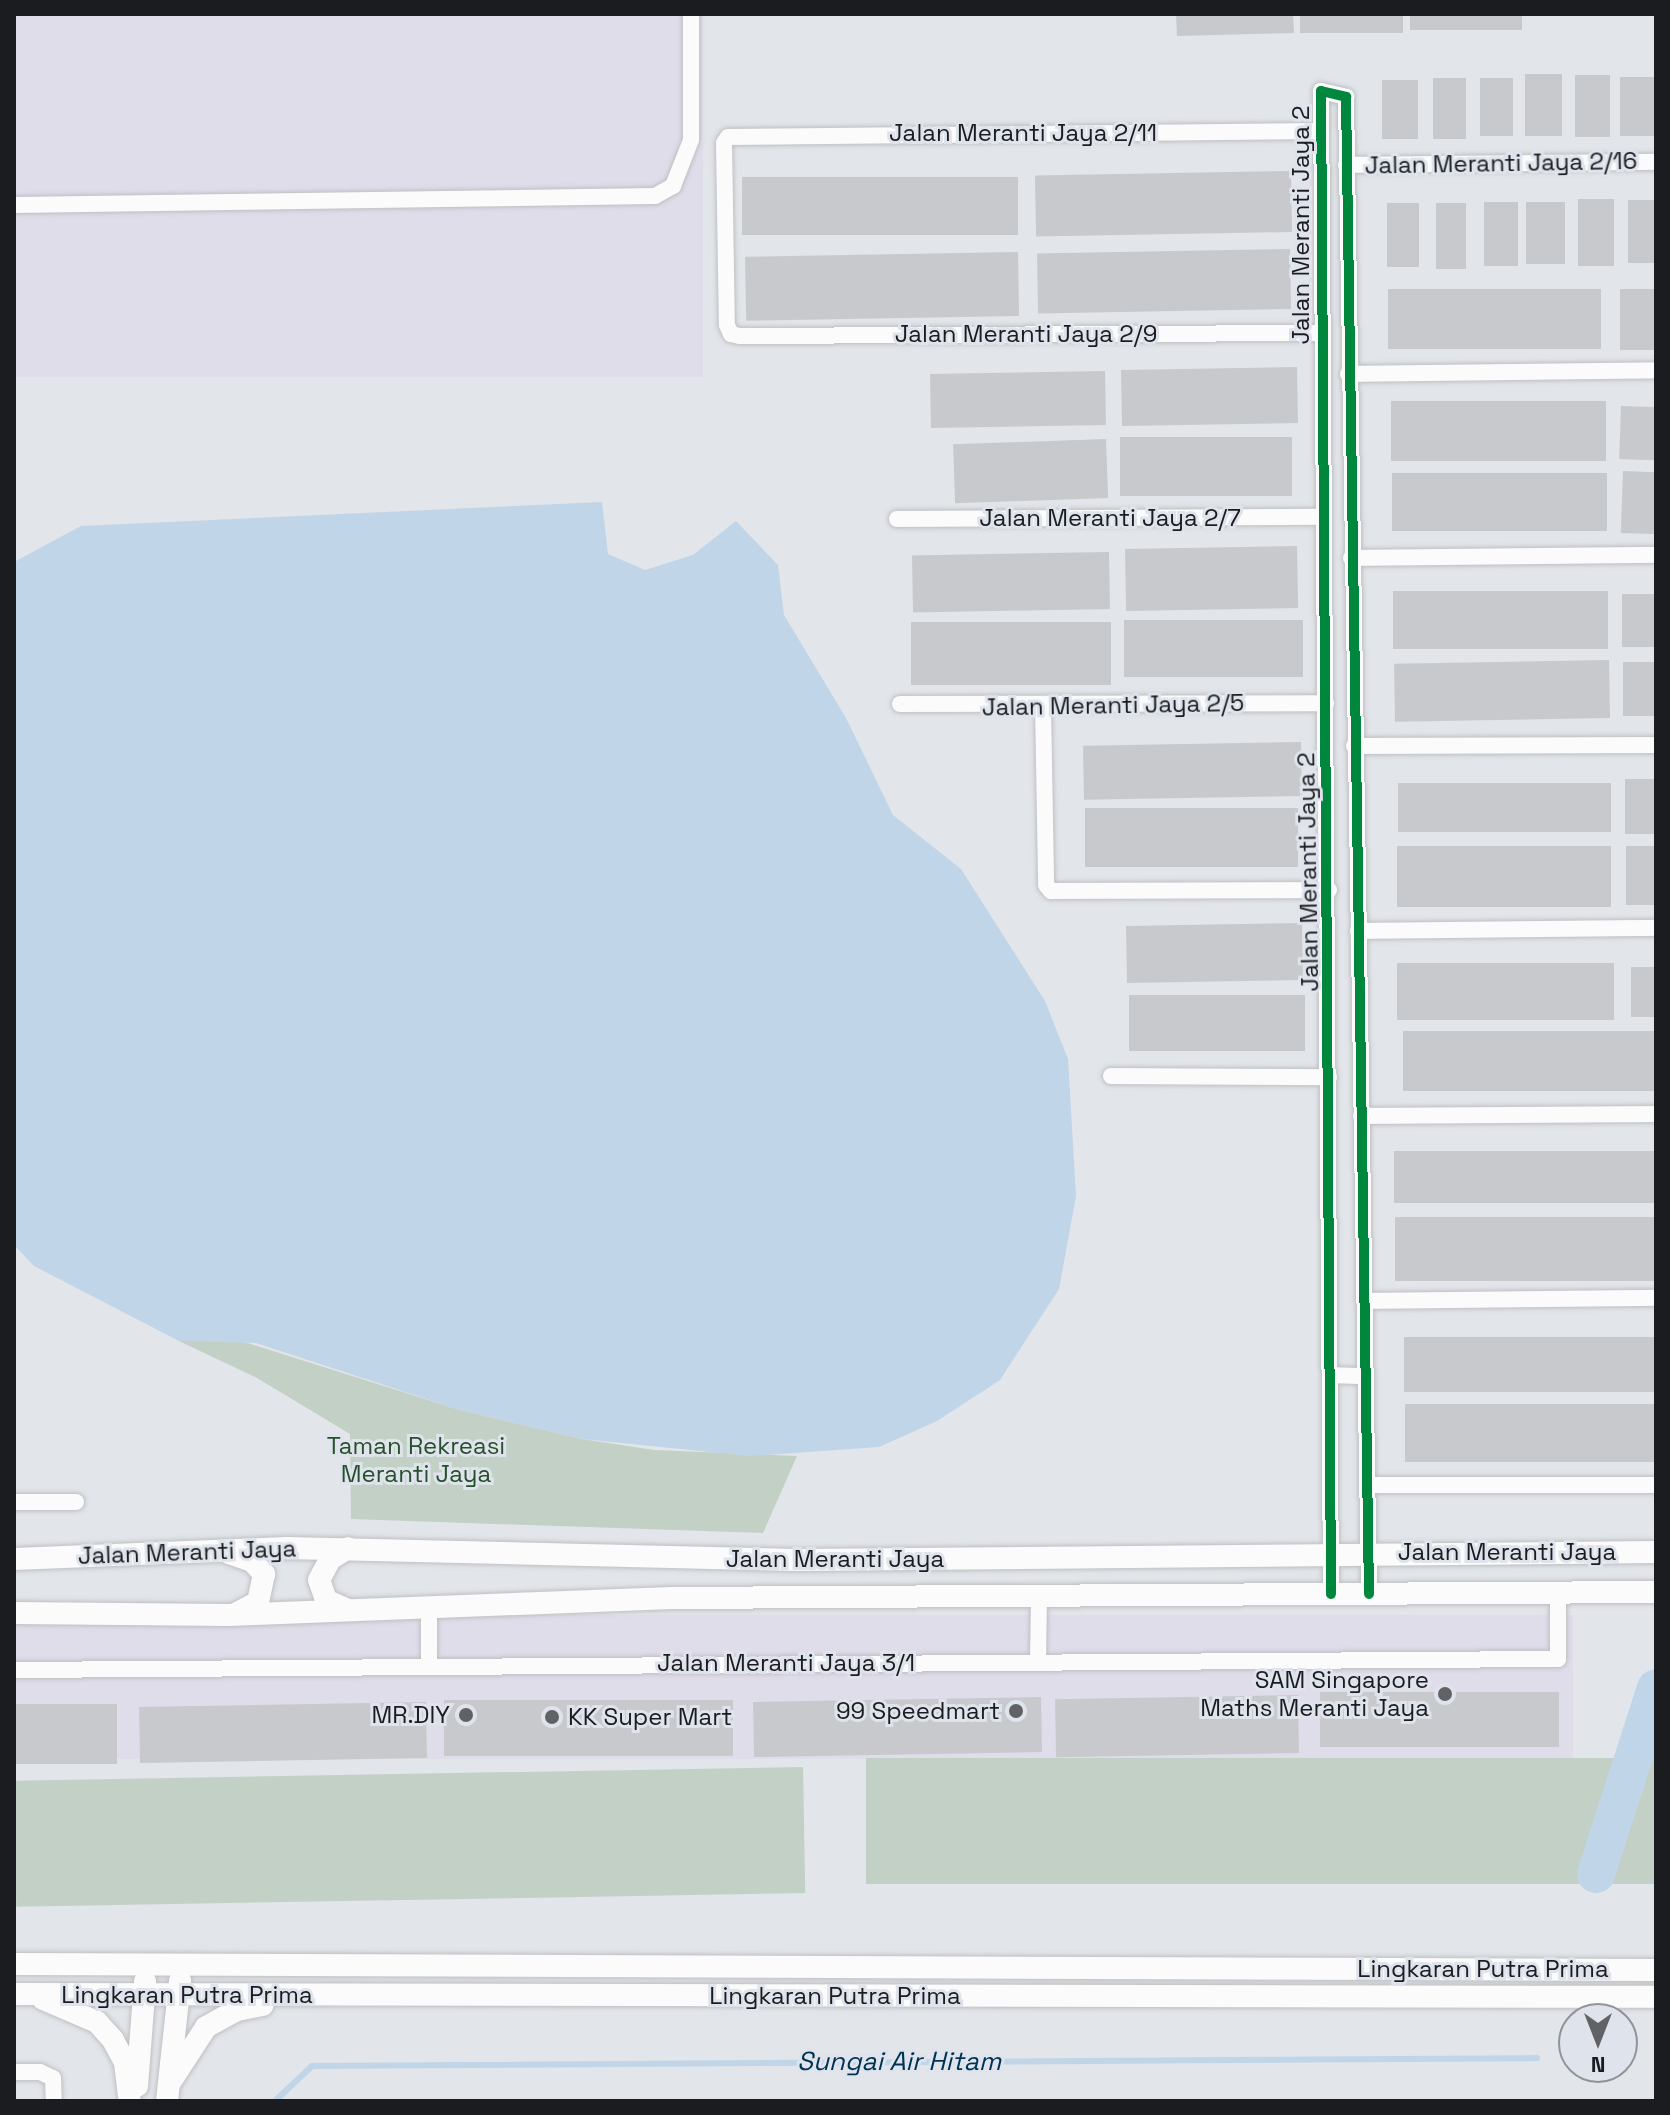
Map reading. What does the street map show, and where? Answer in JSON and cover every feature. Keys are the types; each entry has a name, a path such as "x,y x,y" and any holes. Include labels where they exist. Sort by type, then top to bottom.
{"street":[{"path":"14,205 655,196 673,186 691,140 691,14"},
{"name":"Jalan Meranti Jaya 2","path":"1331,1594 1329,890 1318,131 1318,97 1321,91 1339,91 1346,97 1369,1594"},
{"name":"Jalan Meranti Jaya 2/11","path":"731,334 727,325 724,158 728,137 1318,131"},
{"name":"Jalan Meranti Jaya 2/16","path":"1346,165 1656,162"},
{"name":"Jalan Meranti Jaya 2/9","path":"731,334 1321,333"},
{"path":"1348,374 1656,370"},
{"name":"Jalan Meranti Jaya 2/7","path":"897,519 1323,517"},
{"path":"1351,558 1656,555"},
{"path":"1325,653 1353,653"},
{"name":"Jalan Meranti Jaya 2/5","path":"900,704 1326,703"},
{"path":"1043,705 1046,885 1051,891 1329,890"},
{"path":"1354,746 1656,745"},
{"path":"1358,931 1656,928"},
{"path":"1329,1019 1359,1019"},
{"path":"1111,1076 1329,1077"},
{"path":"1361,1116 1656,1114"},
{"path":"1364,1301 1656,1298"},
{"path":"1330,1375 1365,1376"},
{"path":"1367,1485 1656,1485"},
{"path":"14,1502 76,1502"},
{"path":"348,1548 330,1559 320,1591 332,1604 353,1611"},
{"name":"Jalan Meranti Jaya","path":"14,1559 221,1549 348,1548 797,1560 1656,1552"},
{"path":"221,1549 252,1561 264,1574 258,1602 249,1611 229,1615"},
{"name":"Jalan Meranti Jaya","path":"14,1613 229,1615 672,1598 1656,1592"},
{"name":"Jalan Meranti Jaya 3/1","path":"14,1670 1558,1659 1558,1593"},
{"path":"1038,1661 1039,1596"},
{"path":"429,1609 429,1666"},
{"name":"Lingkaran Putra Prima","path":"14,1964 1656,1970"},
{"path":"133,2101 146,1964"},
{"path":"168,2093 181,1964"},
{"path":"21,1994 97,2022 125,2063 133,2101"},
{"name":"Lingkaran Putra Prima","path":"21,1994 1656,1997"},
{"path":"168,2093 206,2027 237,2010 311,1996"},
{"path":"14,2072 40,2072 53,2078 54,2101"}],"shaded area":[{"path":"14,14 703,14 703,377 14,377"},
{"path":"14,1615 1573,1615 1573,1759 14,1759"}],"green space":[{"name":"Taman Rekreasi Meranti Jaya","path":"235,1339 460,1410 582,1439 654,1450 797,1456 763,1533 351,1519 350,1434 257,1378 179,1341"},
{"path":"866,1758 1656,1758 1656,1884 866,1884"},
{"path":"803,1767 805,1893 16,1907 14,1781"}],"water":[{"path":"602,502 608,554 645,570 693,555 736,521 778,565 784,615 846,718 893,815 961,869 1045,1001 1068,1059 1076,1196 1059,1289 1000,1380 937,1421 879,1447 750,1456 582,1439 460,1410 256,1343 179,1341 34,1266 14,1245 14,562 81,526"}],"building":[{"path":"1176,14 1293,14 1294,33 1177,36"},
{"path":"1300,14 1403,14 1403,33 1300,33"},
{"path":"1410,14 1522,14 1522,30 1410,30"},
{"path":"1525,74 1562,74 1562,136 1525,136"},
{"path":"1575,75 1610,75 1610,137 1575,137"},
{"path":"1620,77 1655,77 1655,136 1620,136"},
{"path":"1433,78 1466,78 1466,139 1433,139"},
{"path":"1480,78 1513,78 1513,136 1480,136"},
{"path":"1382,80 1418,80 1418,139 1382,139"},
{"path":"1291,171 1292,232 1036,236 1035,175"},
{"path":"742,177 1018,177 1018,235 742,235"},
{"path":"1578,199 1614,199 1614,266 1578,266"},
{"path":"1628,200 1656,200 1656,263 1628,263"},
{"path":"1484,202 1518,202 1518,266 1484,266"},
{"path":"1526,202 1565,202 1565,264 1526,264"},
{"path":"1387,203 1419,203 1419,267 1387,267"},
{"path":"1436,203 1466,203 1466,269 1436,269"},
{"path":"1290,249 1291,309 1038,313 1037,253"},
{"path":"1018,252 1019,316 746,321 745,257"},
{"path":"1388,289 1601,289 1601,349 1388,349"},
{"path":"1620,289 1656,289 1656,350 1620,350"},
{"path":"1297,367 1298,423 1122,426 1121,370"},
{"path":"1105,371 1106,425 931,428 930,374"},
{"path":"1391,401 1606,401 1606,461 1391,461"},
{"path":"1621,406 1656,407 1654,460 1619,459"},
{"path":"1120,437 1292,437 1292,496 1120,496"},
{"path":"1106,439 1108,498 955,503 953,444"},
{"path":"1623,471 1656,472 1654,534 1621,533"},
{"path":"1392,473 1607,473 1607,531 1392,531"},
{"path":"1297,546 1298,608 1126,611 1125,549"},
{"path":"1109,552 1110,609 913,612 912,555"},
{"path":"1393,591 1608,591 1608,649 1393,649"},
{"path":"1622,594 1656,594 1656,647 1622,647"},
{"path":"1124,620 1303,620 1303,677 1124,677"},
{"path":"911,622 1111,622 1111,685 911,685"},
{"path":"1609,660 1610,718 1395,722 1394,664"},
{"path":"1623,662 1656,662 1656,716 1623,716"},
{"path":"1301,742 1302,796 1084,800 1083,746"},
{"path":"1625,779 1656,779 1656,834 1625,834"},
{"path":"1398,783 1611,783 1611,832 1398,832"},
{"path":"1085,808 1298,808 1298,867 1085,867"},
{"path":"1397,846 1611,846 1611,907 1397,907"},
{"path":"1626,846 1656,846 1656,905 1626,905"},
{"path":"1302,923 1303,980 1127,983 1126,926"},
{"path":"1397,963 1614,963 1614,1020 1397,1020"},
{"path":"1631,967 1656,967 1656,1017 1631,1017"},
{"path":"1129,995 1305,995 1305,1051 1129,1051"},
{"path":"1403,1031 1656,1031 1656,1091 1403,1091"},
{"path":"1394,1151 1656,1151 1656,1203 1394,1203"},
{"path":"1395,1217 1656,1217 1656,1281 1395,1281"},
{"path":"1404,1337 1656,1337 1656,1392 1404,1392"},
{"path":"1405,1404 1656,1404 1656,1462 1405,1462"},
{"path":"1320,1692 1559,1692 1559,1747 1320,1747"},
{"path":"1298,1695 1299,1753 1056,1757 1055,1699"},
{"path":"1041,1697 1042,1752 754,1757 753,1702"},
{"path":"444,1700 733,1700 733,1756 444,1756"},
{"path":"426,1702 427,1758 140,1763 139,1707"},
{"path":"14,1704 117,1704 117,1764 14,1764"}],"waterway":[{"name":"Sungai Air Hitam","path":"1596,1874 1656,1688"},
{"name":"Sungai Air Hitam","path":"275,2101 312,2066 1537,2058"}],"cycle path":[{"path":"1331,1594 1321,91 1346,97 1369,1594"}],"place":[{"name":"SAM Singapore Maths Meranti Jaya","path":"1445,1694"},
{"name":"99 Speedmart","path":"1016,1711"},
{"name":"MR.DIY","path":"466,1715"},
{"name":"KK Super Mart","path":"552,1717"}]}
